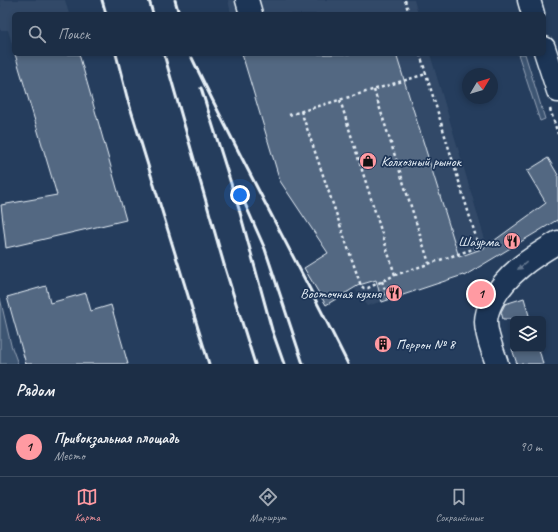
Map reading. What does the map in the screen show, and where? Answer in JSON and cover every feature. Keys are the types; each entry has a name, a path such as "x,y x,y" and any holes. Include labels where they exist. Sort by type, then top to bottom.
{"main road":[{"path":"247,0 250,12"},
{"path":"528,0 532,12"},
{"path":"546,54 558,90"},
{"path":"497,364 486,330 486,320 490,307 498,291 508,278 528,261 556,243"}],"path":[{"path":"405,0 408,12"},
{"path":"301,111 360,286 368,288 395,275 479,247 421,56"},
{"path":"289,115 426,74"},
{"path":"374,90 429,263"},
{"path":"340,100 395,275"},
{"path":"382,281 388,299"}],"shaded area":[{"path":"0,0 65,0 68,12 12,12 12,43 8,30 0,30"},
{"path":"228,0 414,0 417,12 231,12"},
{"name":"Колхозный рынок","path":"243,56 431,56 491,260 472,272 367,306 314,232 282,183"},
{"path":"519,56 526,56 545,119 540,121"},
{"path":"0,298 11,345 18,364 0,364"}],"building":[{"path":"16,56 80,56 126,220 6,248 1,205 57,195"},
{"name":"Колхозный рынок","path":"243,56 397,56 459,257 484,248 546,203 527,171 548,158 558,175 558,223 557,220 464,276 463,275 382,302 376,280 359,285 326,305 304,268 328,253 280,181"},
{"path":"46,286 50,303 86,293 91,311 111,305 128,364 26,364 7,297"},
{"path":"524,298 529,316 510,316 510,319 503,319 501,312 505,304"},
{"path":"513,352 540,352 543,364 517,364"}],"railway":[{"path":"102,0 105,12"},
{"path":"149,0 152,12"},
{"path":"175,0 178,12"},
{"path":"117,56 127,97 209,364"},
{"path":"165,56 225,268 255,364"},
{"path":"192,58 348,364"},
{"path":"201,88 239,209 272,330 284,364"},
{"path":"238,188 265,249 303,364"}],"place":[{"name":"Колхозный рынок","path":"368,161"},
{"name":"Шаурма","path":"512,241"},
{"name":"Восточная кухня","path":"394,293"},
{"name":"Привокзальная площадь","path":"481,294"},
{"name":"Перрон № 8","path":"383,344"}]}
